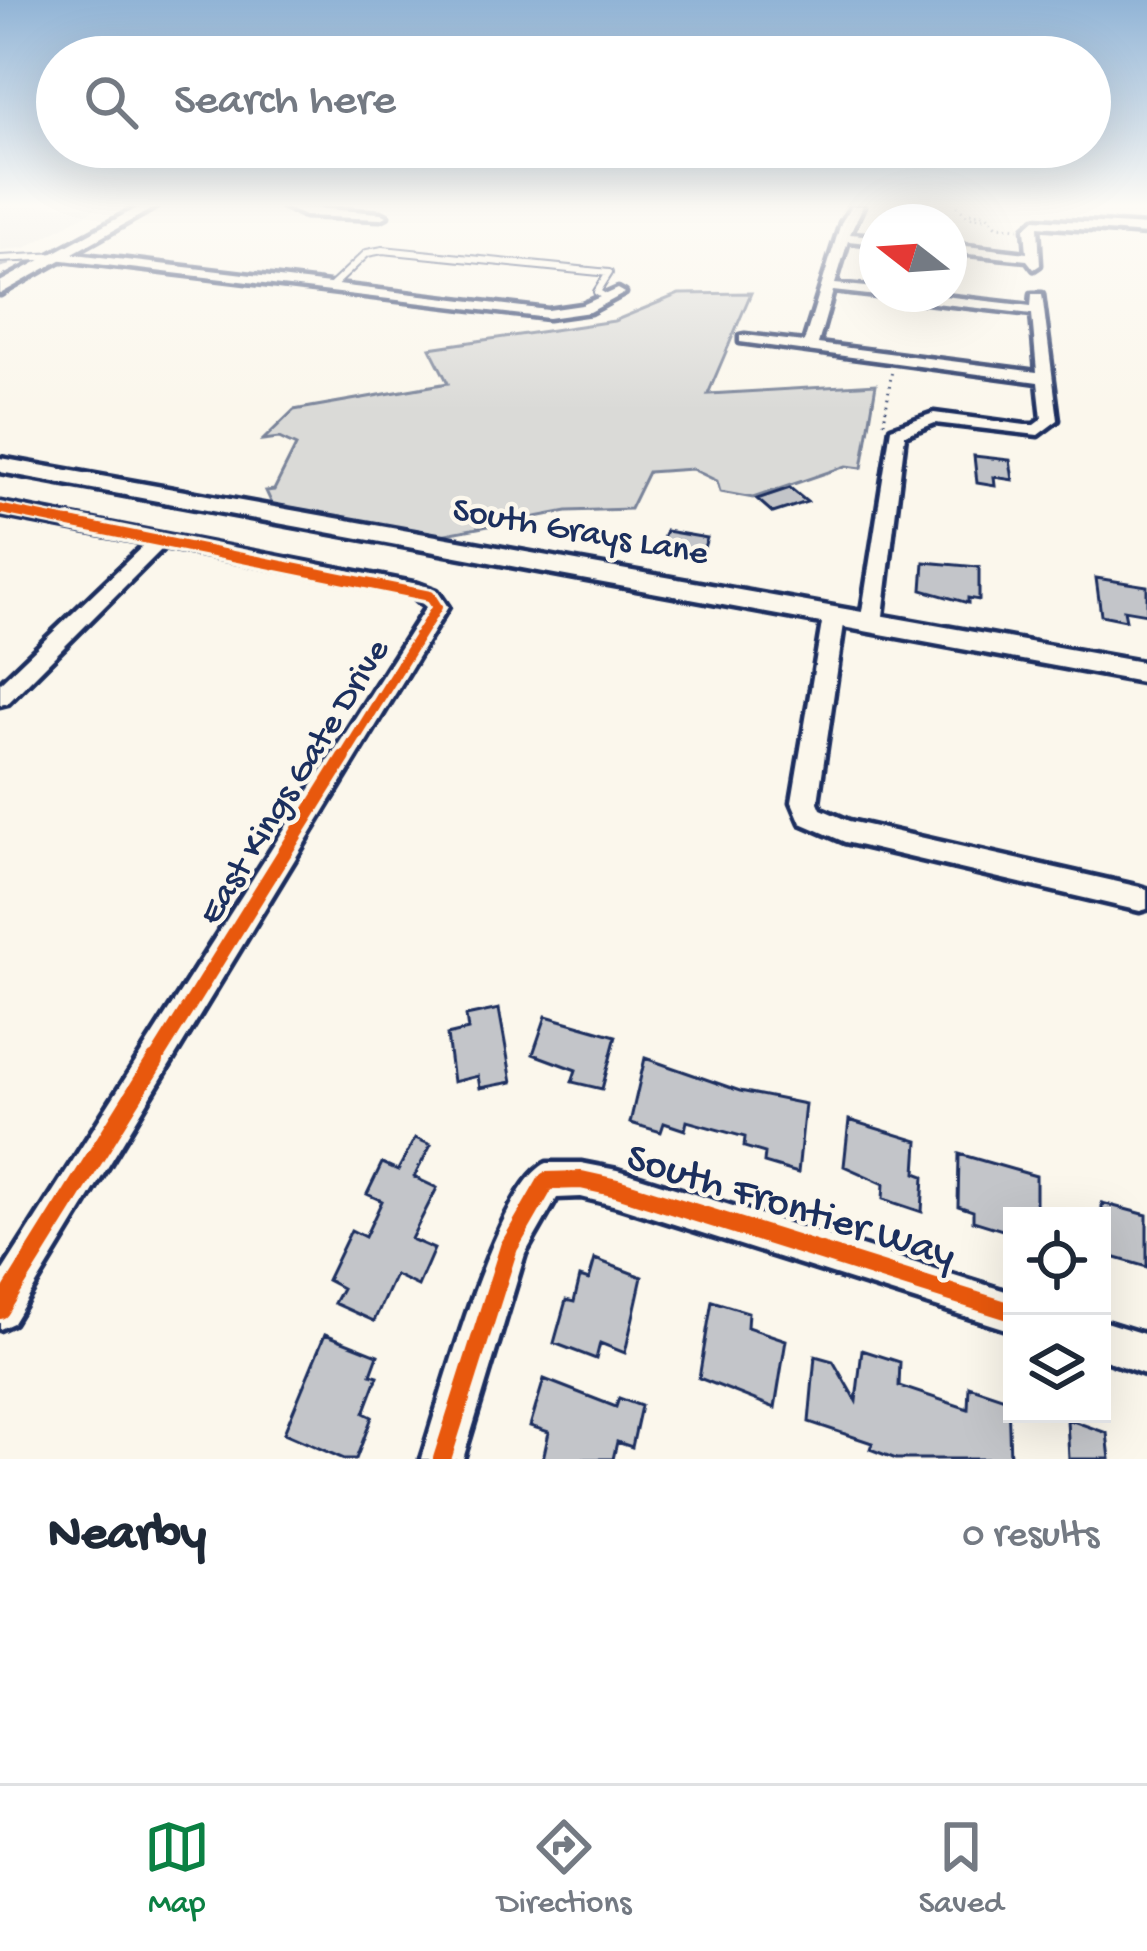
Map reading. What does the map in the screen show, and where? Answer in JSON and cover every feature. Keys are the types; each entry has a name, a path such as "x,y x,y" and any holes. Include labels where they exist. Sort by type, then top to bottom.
{"street":[{"path":"212,274 548,314 585,308 612,296"},
{"path":"810,347 832,274"},
{"path":"828,286 859,290"},
{"path":"871,624 894,438 901,429 934,418 1038,430 1050,420 1038,304 967,299"},
{"path":"745,339 1046,378"},
{"name":"South Grays Lane","path":"0,465 1147,674"},
{"name":"East Kings Gate Drive","path":"0,509 418,590 430,596 436,607 0,1310"},
{"path":"0,698 160,540"},
{"path":"834,617 806,802 810,817 845,832 1140,898"},
{"name":"South Frontier Way","path":"442,1459 509,1247 547,1181 581,1180 617,1188 1003,1309"},
{"path":"1111,1343 1147,1354"}],"lane":[{"path":"330,288 345,274"},
{"path":"608,274 597,292 612,296"}],"path":[{"path":"894,358 882,421 901,429"}],"shaded area":[{"path":"751,293 708,394 876,384 862,468 846,466 753,498 720,492 717,481 692,469 648,472 630,509 567,511 441,535 272,504 266,491 274,490 296,446 279,438 263,440 294,410 448,383 430,348 614,321 679,294"}],"building":[{"path":"974,456 1010,460 1013,480 994,477 995,486 977,483"},
{"path":"790,488 807,502 773,513 757,499"},
{"path":"666,531 707,538 702,554 660,546"},
{"path":"924,562 979,567 979,600 968,598 968,603 922,590"},
{"path":"1096,578 1147,586 1147,614 1124,610 1126,620 1101,615"},
{"path":"499,1009 512,1082 480,1088 478,1076 453,1082 447,1035 468,1030 466,1016"},
{"path":"546,1016 616,1036 602,1089 572,1082 576,1070 533,1054"},
{"path":"645,1058 740,1091 805,1104 798,1173 764,1163 765,1153 744,1147 745,1137 687,1121 685,1130 664,1123 661,1132 630,1123"},
{"path":"849,1120 918,1141 916,1173 924,1176 922,1212 883,1199 884,1184 844,1166"},
{"path":"415,1138 431,1145 414,1177 437,1188 411,1239 434,1249 418,1286 395,1275 374,1321 334,1303 342,1288 327,1280 351,1230 365,1237 382,1201 367,1194 382,1163 398,1170"},
{"path":"959,1154 1036,1176 1036,1207 1003,1207 1003,1230 973,1221 973,1211 958,1206"},
{"path":"1102,1203 1147,1215 1147,1267 1111,1257 1111,1207 1102,1207"},
{"path":"595,1259 642,1277 625,1353 600,1343 596,1359 554,1343 566,1300 574,1302 580,1277 589,1280"},
{"path":"712,1301 748,1312 747,1327 786,1340 775,1408 699,1378"},
{"path":"325,1334 378,1355 371,1374 378,1376 364,1413 372,1417 356,1459 344,1459 284,1433"},
{"path":"862,1350 900,1362 899,1386 968,1409 969,1386 1003,1397 1010,1459 896,1459 870,1449 872,1443 809,1422 815,1356 833,1361 856,1401"},
{"path":"544,1379 616,1407 619,1398 641,1406 632,1447 617,1442 613,1459 543,1459 549,1432 530,1426"},
{"path":"1067,1423 1107,1433 1110,1459 1069,1459"}],"cycle path":[{"path":"0,509 418,590 437,607 0,1310"},
{"path":"442,1459 509,1247 547,1181 581,1180 617,1188 1003,1309"}]}
